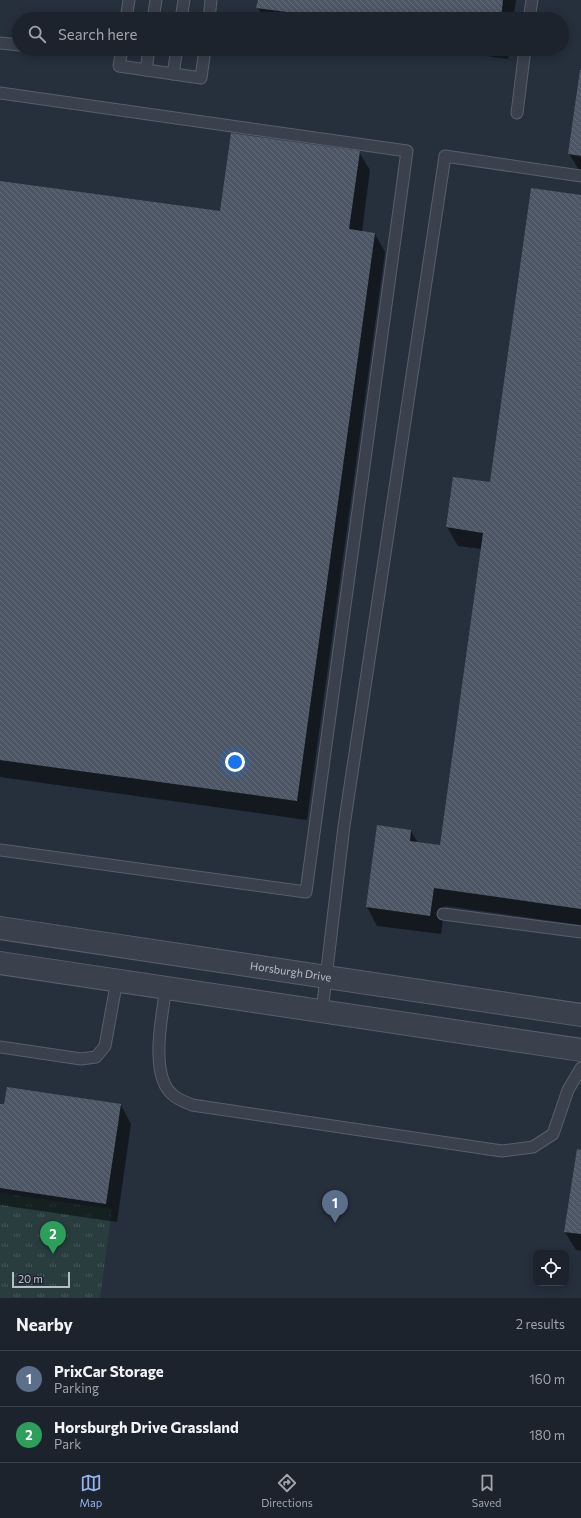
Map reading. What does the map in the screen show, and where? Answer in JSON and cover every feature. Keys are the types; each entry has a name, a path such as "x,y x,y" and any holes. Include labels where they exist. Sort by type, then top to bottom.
{"street":[{"name":"Horsburgh Drive","path":"0,928 581,1015"},
{"path":"166,988 172,953"},
{"path":"0,963 581,1050"}],"lane":[{"path":"127,12 128,0"},
{"path":"154,12 156,0"},
{"path":"182,12 184,0"},
{"path":"210,12 211,0"},
{"path":"530,12 532,0"},
{"path":"0,43 12,44"},
{"path":"121,56 119,66 201,78 204,56"},
{"path":"146,70 148,56"},
{"path":"173,74 176,56"},
{"path":"517,112 524,56"},
{"path":"0,93 406,151 306,892 0,850"},
{"path":"322,1011 344,826 445,156 581,176"},
{"path":"443,914 581,932"},
{"path":"0,1046 81,1059 96,1057 105,1046 117,980"},
{"path":"166,988 161,1027 160,1059 163,1082 173,1095 192,1106 502,1151 533,1147 553,1134 568,1090 581,1068"}],"green space":[{"path":"0,1193 112,1209 100,1298 0,1298"}],"building":[{"path":"258,0 503,0 502,12 287,12 256,8"},
{"path":"581,70 581,156 568,154"},
{"path":"231,133 360,151 349,229 375,233 297,801 0,760 0,181 220,211"},
{"path":"531,188 581,195 581,909 434,888 430,916 366,907 377,825 411,830 410,841 440,845 483,533 446,527 453,477 490,482"},
{"path":"7,1087 121,1104 106,1204 0,1188 0,1104 4,1104"},
{"path":"577,1149 581,1150 581,1234 564,1232"}],"place":[{"name":"PrixCar Storage","path":"335,1223"},
{"name":"Horsburgh Drive Grassland","path":"53,1254"}]}
